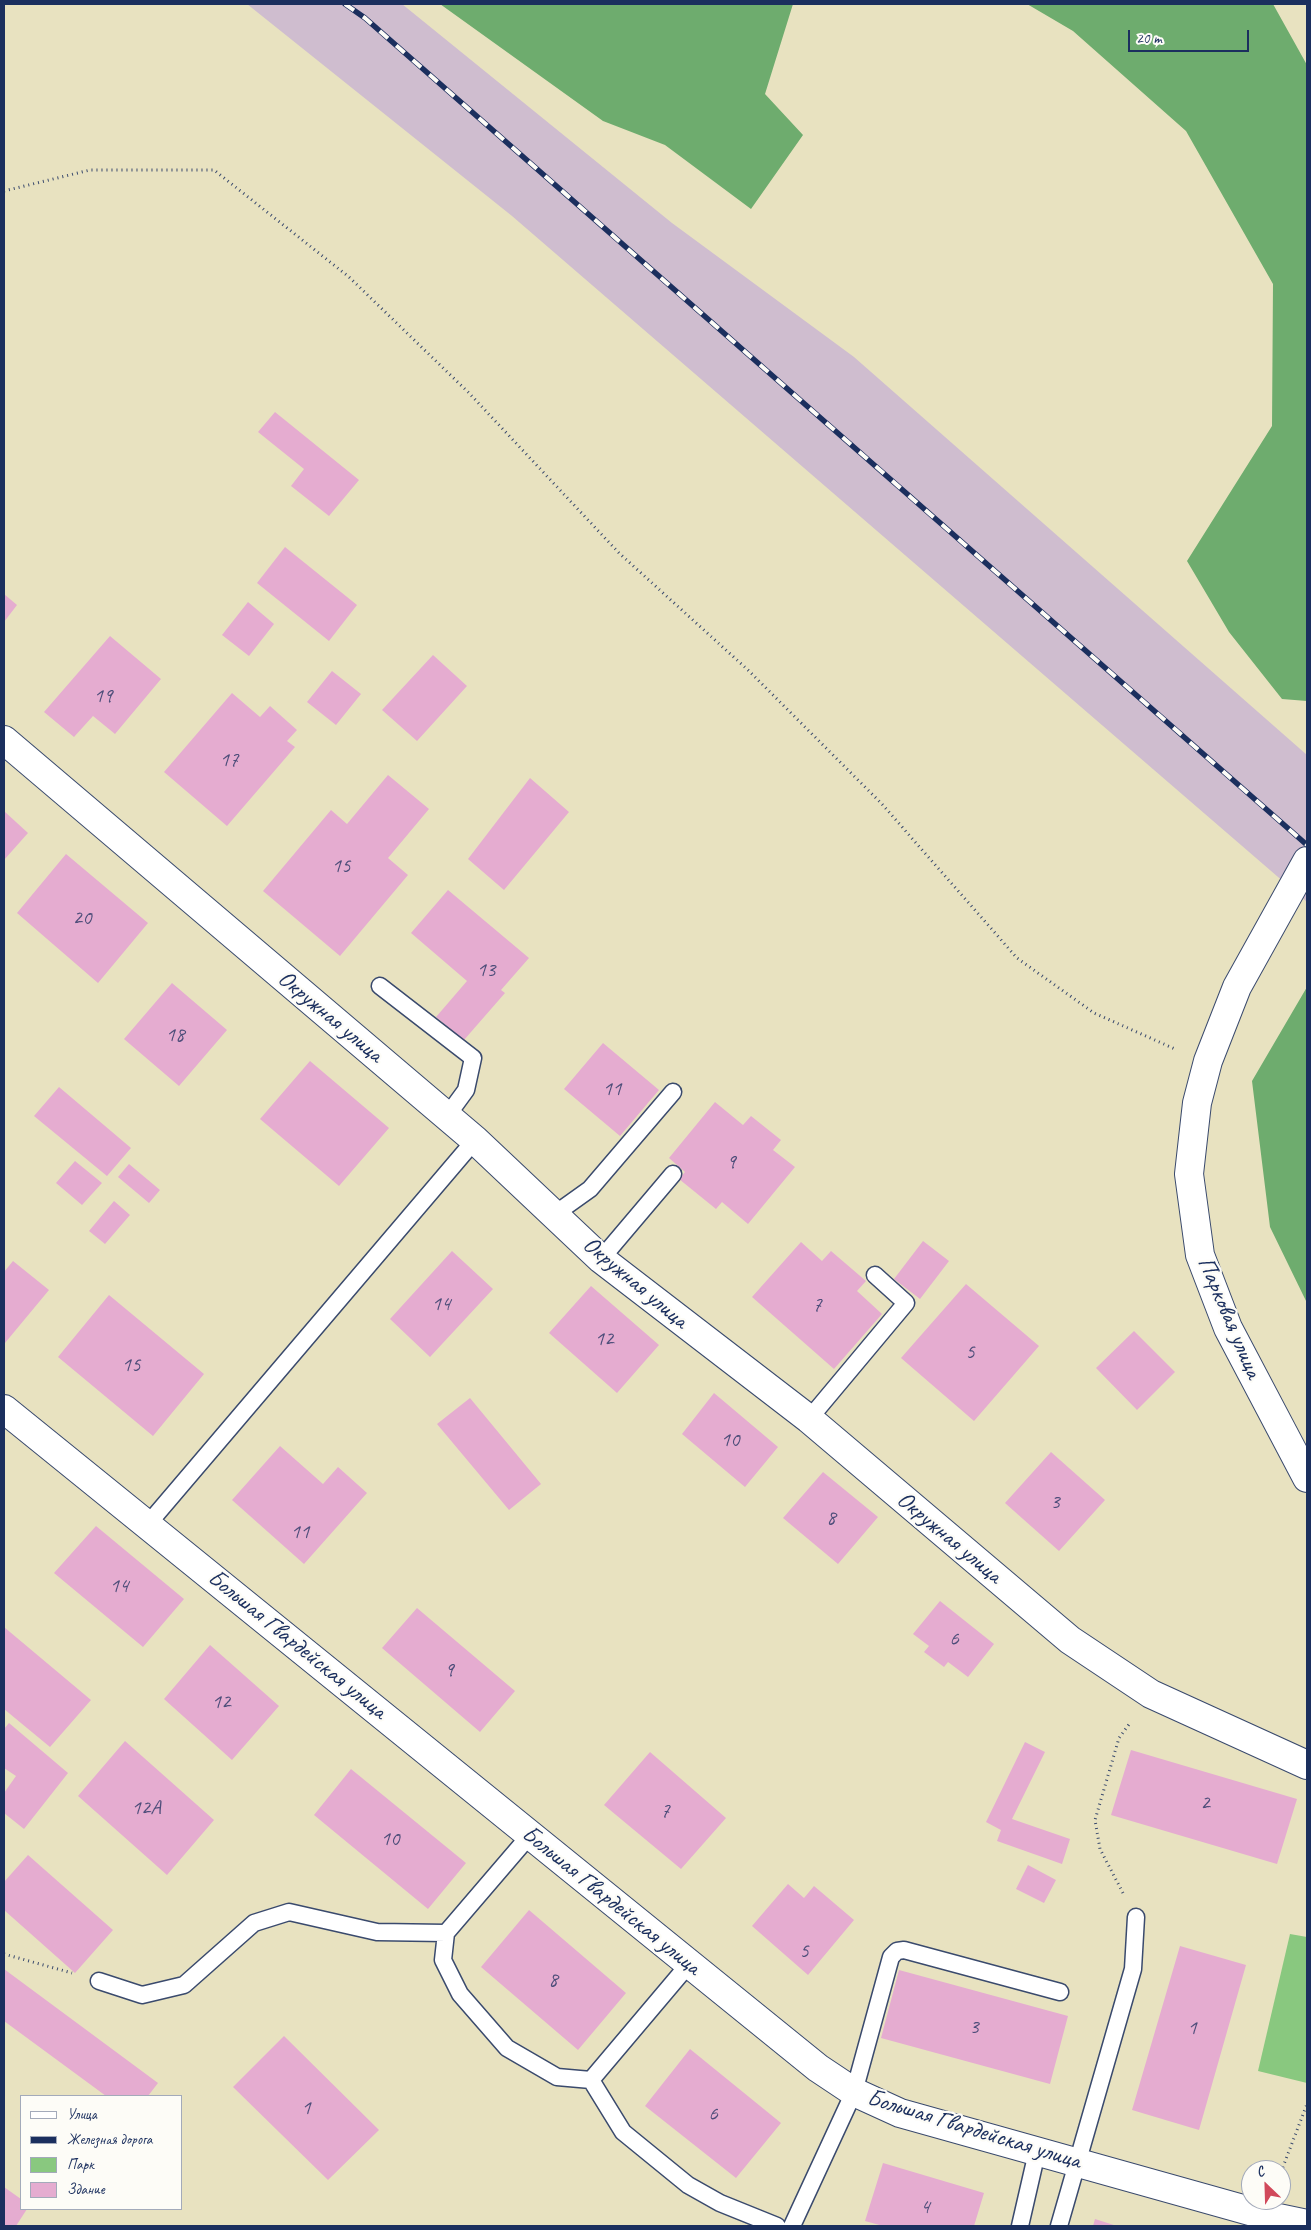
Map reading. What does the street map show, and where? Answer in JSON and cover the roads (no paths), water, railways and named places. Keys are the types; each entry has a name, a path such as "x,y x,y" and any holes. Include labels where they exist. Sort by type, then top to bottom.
{"street":[{"name":"Окружная улица","path":"4,740 475,1140 601,1259 809,1419 1070,1640 1152,1694 1307,1765"},
{"name":"Парковая улица","path":"1307,861 1237,987 1208,1061 1197,1103 1190,1174 1200,1255 1228,1328 1307,1478"},
{"name":"Большая Гвардейская улица","path":"4,1409 818,2068 854,2092 900,2112 1037,2152 1264,2215 1307,2224"}],"lane":[{"path":"380,986 473,1058 466,1090 447,1116"},
{"path":"555,1214 590,1189 673,1092"},
{"path":"148,1524 475,1140"},
{"path":"601,1259 673,1174"},
{"path":"809,1419 906,1303 875,1275"},
{"path":"530,1835 446,1933 443,1960 460,1994 507,2048 556,2077 590,2080"},
{"path":"99,1981 142,1996 184,1985 254,1922 288,1912 377,1932 446,1933"},
{"path":"1059,2226 1133,1969 1136,1917"},
{"path":"792,2226 854,2092 891,1957 897,1951 904,1950 1060,1992"},
{"path":"590,2080 689,1964"},
{"path":"590,2080 623,2132 688,2185 720,2203 777,2226"},
{"path":"1020,2226 1037,2152"}],"railway":[{"path":"345,4 365,18 1307,845"}]}
